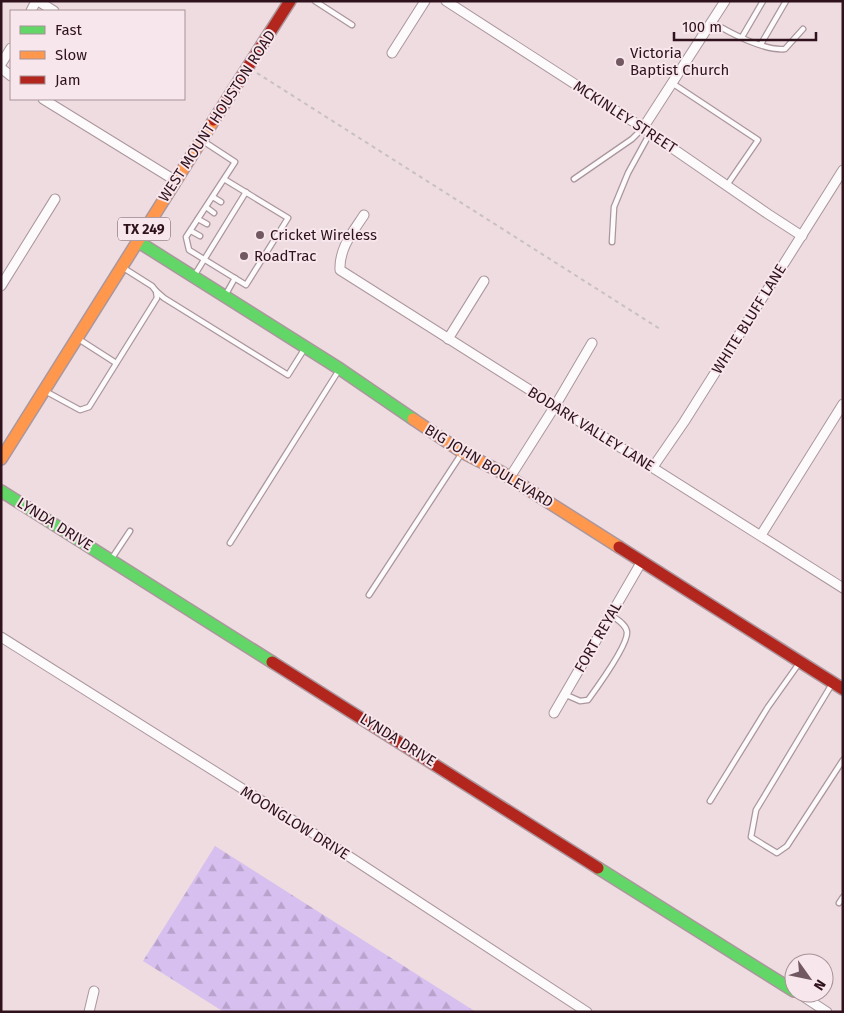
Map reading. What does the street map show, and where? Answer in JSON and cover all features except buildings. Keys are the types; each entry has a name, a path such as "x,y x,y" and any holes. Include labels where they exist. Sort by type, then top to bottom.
{"street":[{"path":"37,1 52,10"},
{"name":"WEST MOUNT HOUSTON ROAD","path":"2,457 290,1"},
{"path":"392,53 425,1"},
{"name":"MCKINLEY STREET","path":"446,1 646,131 802,236"},
{"path":"646,131 672,83 725,1"},
{"path":"1,64 10,50"},
{"path":"45,100 176,181"},
{"name":"WHITE BLUFF LANE","path":"653,467 684,422 843,170"},
{"path":"1,286 55,199"},
{"name":"BODARK VALLEY LANE","path":"364,215 343,248 339,259 340,270 843,588"},
{"name":"BIG JOHN BOULEVARD","path":"137,241 340,369 462,452 510,477 838,686"},
{"path":"448,339 484,281"},
{"path":"510,477 592,343"},
{"path":"761,535 843,404"},
{"name":"LYNDA DRIVE","path":"1,491 784,984"},
{"name":"FORT REYAL","path":"554,713 642,561"},
{"name":"MOONGLOW DRIVE","path":"1,636 324,840 587,1012"},
{"path":"89,1012 94,991"},
{"path":"813,1003 827,1012"}],"lane":[{"path":"315,1 352,24"},
{"path":"742,37 763,1"},
{"path":"761,44 786,1"},
{"path":"712,22 728,32 775,50 786,49 803,28"},
{"path":"672,83 758,140 727,185"},
{"path":"574,179 646,131"},
{"path":"612,242 614,207 646,131"},
{"path":"202,140 235,162 186,237 188,250 246,285 288,218 224,179"},
{"path":"193,276 246,192"},
{"path":"213,197 221,202"},
{"path":"206,208 214,213"},
{"path":"198,219 207,224"},
{"path":"191,231 200,236"},
{"path":"121,266 152,286 164,298 288,375 306,348"},
{"path":"224,296 235,278"},
{"path":"44,390 80,410 89,407 157,298 156,291"},
{"path":"76,338 116,363"},
{"path":"230,543 340,369"},
{"path":"369,595 462,452"},
{"path":"111,559 130,531"},
{"path":"564,694 580,701 588,700 615,659 627,631 611,615"},
{"path":"710,801 768,707 801,661"},
{"path":"838,686 756,810 751,837 777,853 787,846 843,760"},
{"path":"839,903 843,897"}],"path":[{"path":"248,68 660,329"}],"green space":[{"path":"215,846 476,1012 224,1012 143,961"}],"traffic: fast":[{"path":"137,241 340,369 413,419"},
{"path":"1,491 272,662"},
{"path":"598,868 784,985"}],"traffic: slow":[{"path":"1,459 214,120"},
{"path":"413,419 462,452 501,472 619,547"}],"traffic: jam":[{"path":"214,120 290,1"},
{"path":"619,547 843,689"},
{"path":"272,662 598,868"}],"place":[{"name":"Victoria Baptist Church","path":"620,62"},
{"name":"Cricket Wireless","path":"260,235"},
{"name":"RoadTrac","path":"244,256"}]}
